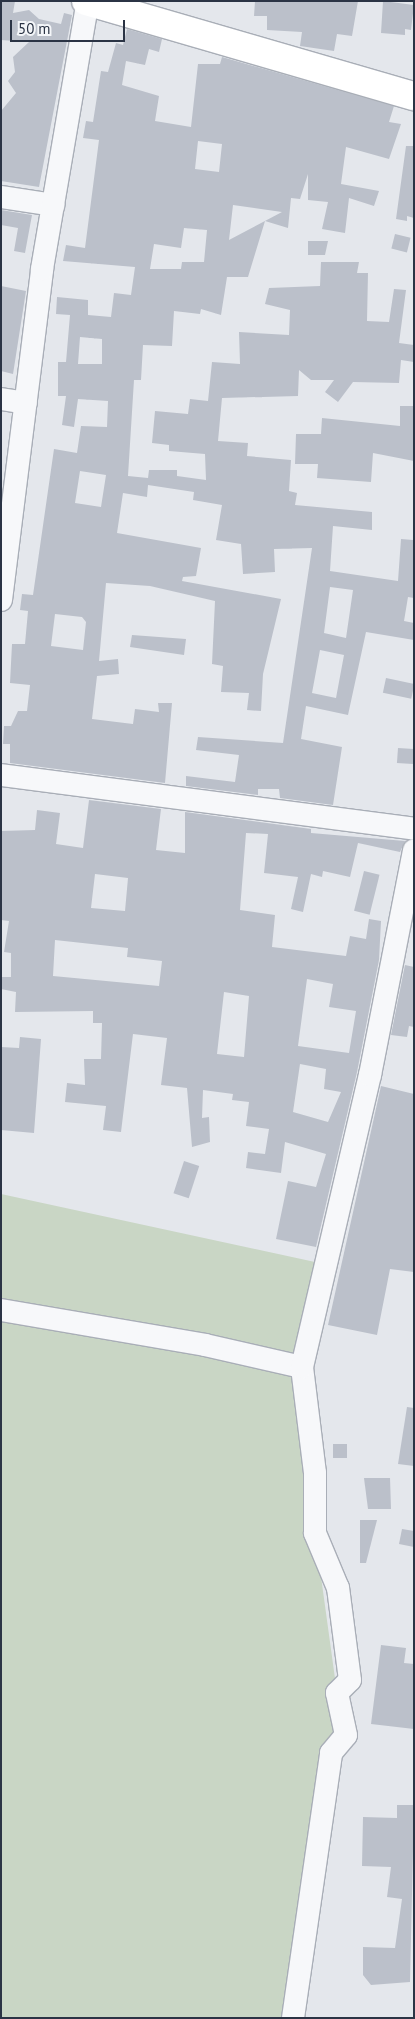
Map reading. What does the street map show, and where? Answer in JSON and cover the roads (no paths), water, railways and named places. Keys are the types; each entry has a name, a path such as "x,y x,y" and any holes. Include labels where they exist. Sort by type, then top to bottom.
{"main road":[{"path":"87,1 414,96"}],"street":[{"path":"1,600 53,205 87,1"},
{"path":"1,197 53,205"},
{"path":"1,399 26,403"},
{"path":"1,775 414,828"},
{"path":"293,2018 331,1754 346,1736 337,1693 350,1680 338,1588 315,1533 316,1474 302,1367 370,1075 414,850"},
{"path":"1,1310 196,1343 302,1367"}]}
